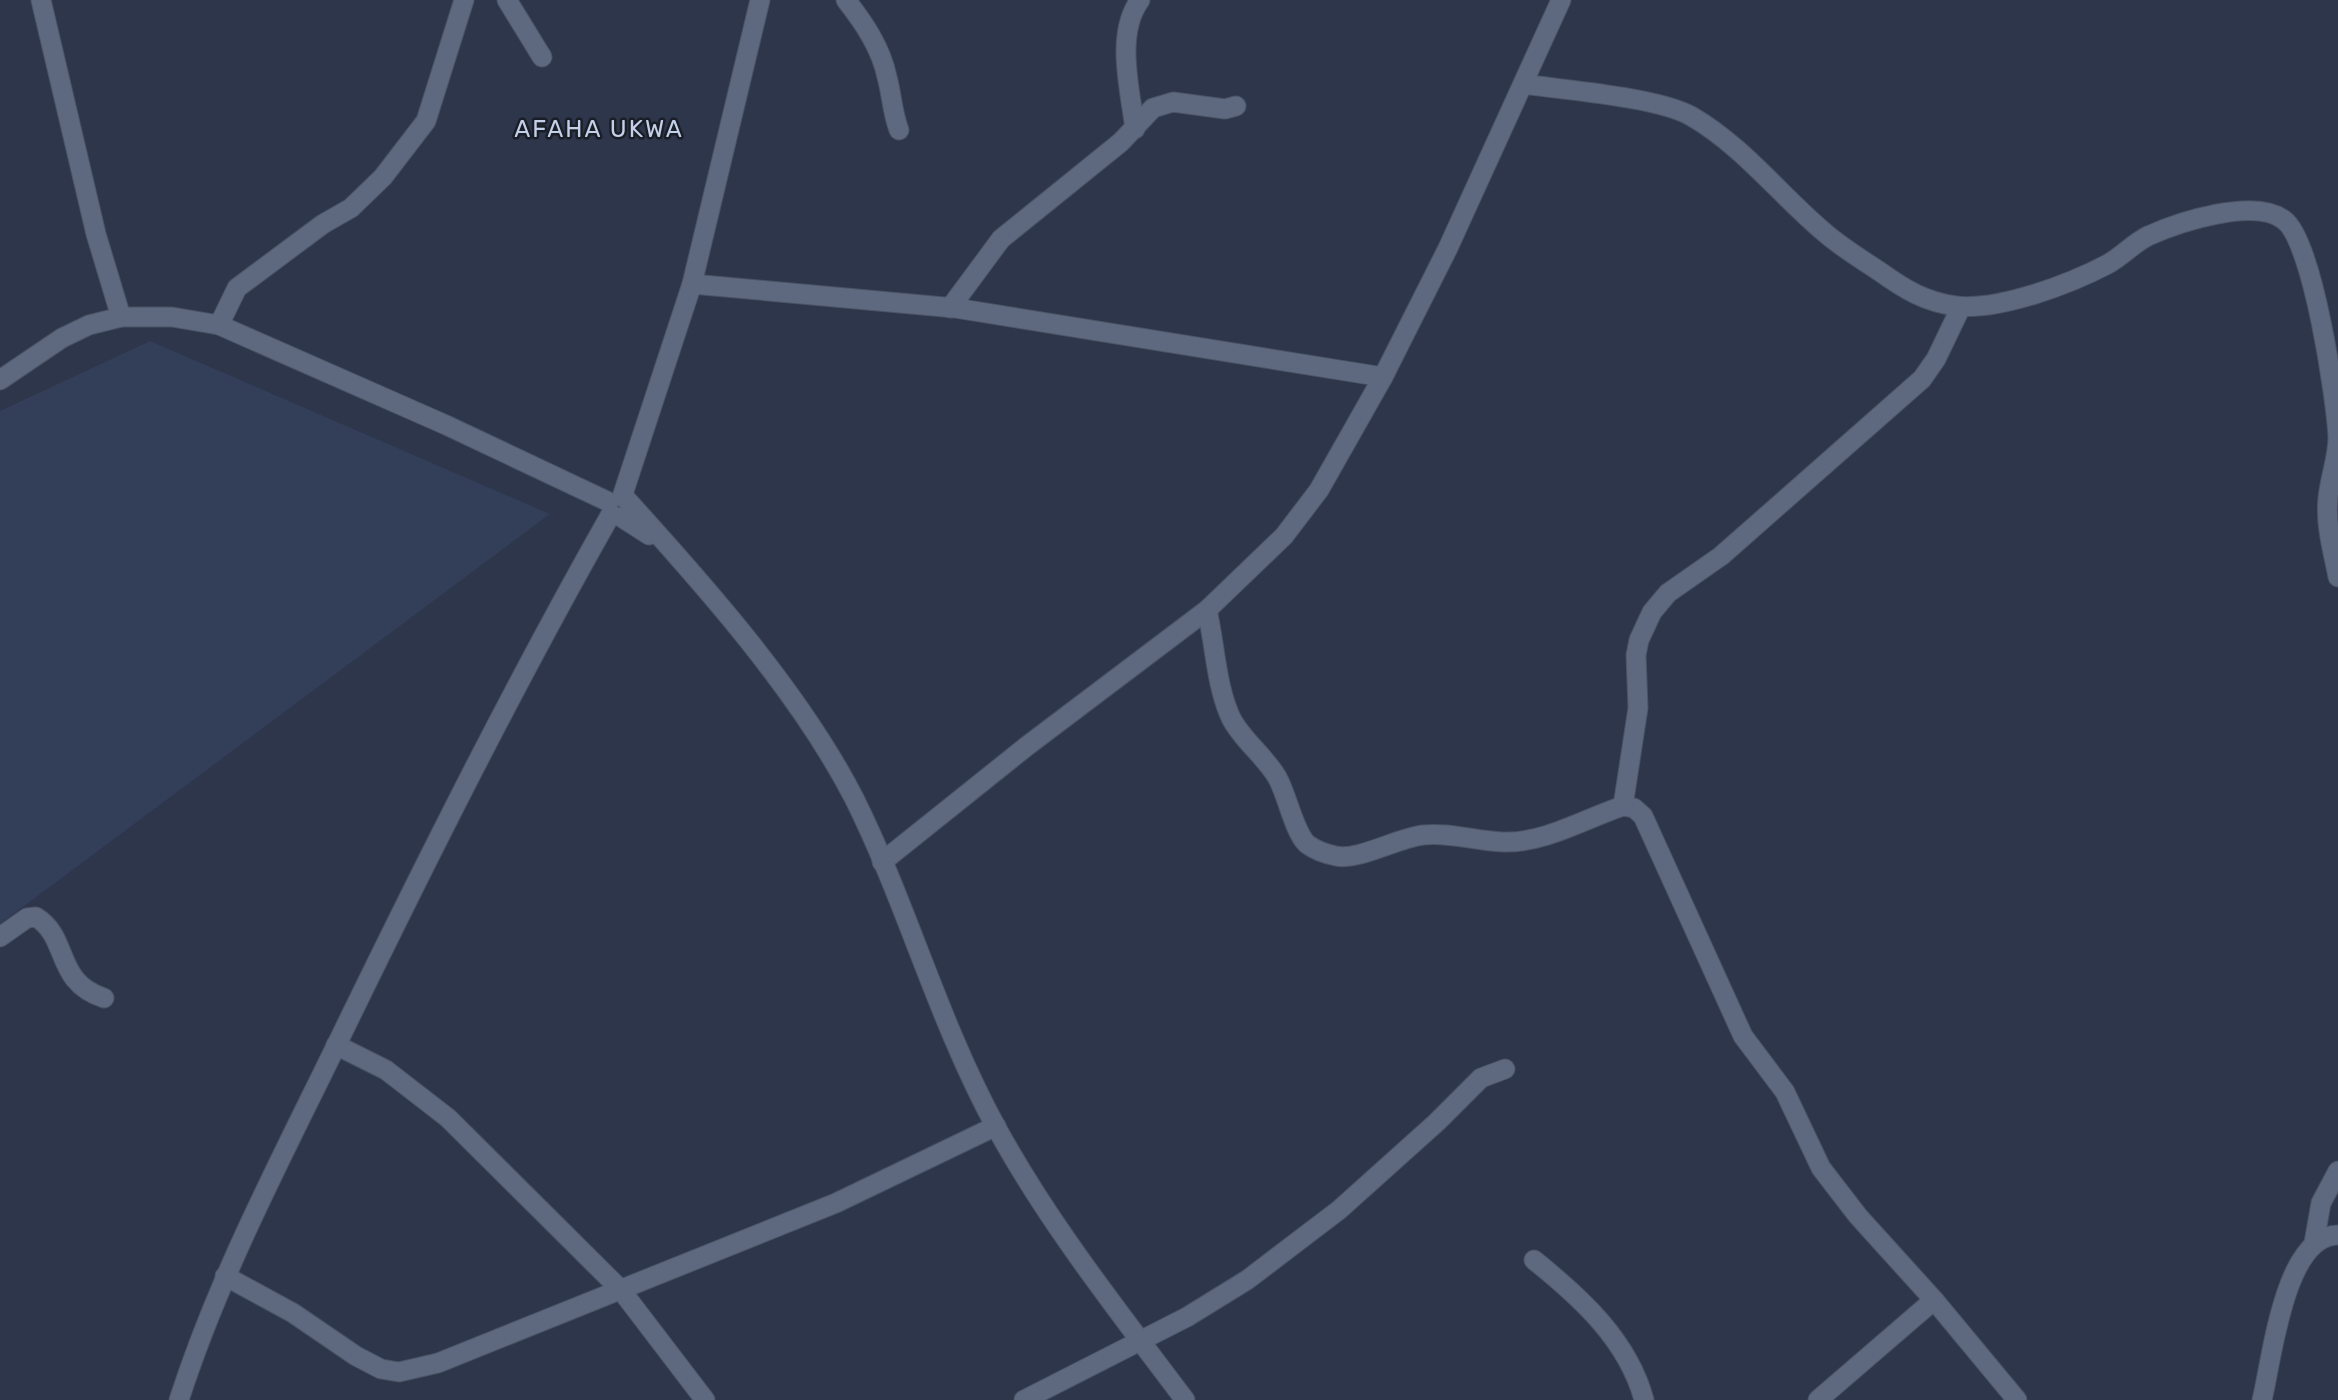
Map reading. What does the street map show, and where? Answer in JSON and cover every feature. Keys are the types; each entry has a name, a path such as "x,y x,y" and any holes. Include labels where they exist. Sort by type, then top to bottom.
{"street":[{"path":"41,0 96,234 121,317"},
{"path":"219,324 237,288 323,224 351,208 415,139 430,112 464,0"},
{"path":"507,0 542,57"},
{"path":"179,1400 225,1276 431,848 618,506 692,284 761,0"},
{"path":"846,0 884,63 892,115 899,130"},
{"path":"1135,129 1127,46 1129,18 1140,0"},
{"path":"882,862 1027,746 1207,610 1284,536 1319,490 1383,377 1448,248 1561,0"},
{"path":"1523,84 1640,102 1682,112 1718,133 1824,232 1910,292 1931,302 1961,307 2010,300 2052,289 2110,263 2146,237 2186,221 2251,211 2284,219 2294,231 2317,304 2334,401 2338,440 2328,511 2338,577"},
{"path":"950,308 1001,239 1135,129 1160,103 1195,103 1225,109 1236,106"},
{"path":"692,284 950,308 1383,377"},
{"path":"1623,806 1638,708 1636,655 1639,640 1652,612 1668,593 1721,556 1922,379 1936,359 1961,307"},
{"path":"0,380 62,338 89,325 121,317 172,317 219,324 446,425 618,506 676,553 807,721 853,797 882,862 934,996 996,1126 1031,1185 1185,1400"},
{"path":"1207,610 1223,694 1232,720 1264,756 1292,810 1298,833 1316,849 1339,857 1353,856 1391,842 1424,835 1478,837 1500,842 1526,841 1623,806 1634,808 1643,816 1731,1012 1744,1035 1786,1092 1821,1168 1858,1216 1934,1300 2017,1400"},
{"path":"0,937 27,918 36,917 47,926 77,984 104,998"},
{"path":"336,1045 386,1070 448,1118 621,1290 705,1400"},
{"path":"1024,1400 1187,1317 1247,1280 1339,1210 1481,1079 1505,1069"},
{"path":"225,1276 293,1313 356,1356 381,1369 399,1373 438,1363 621,1290 697,1256 849,1198 996,1126"},
{"path":"2314,1243 2321,1203 2338,1171"},
{"path":"2262,1400 2286,1294 2301,1261 2314,1243 2325,1235 2338,1235"},
{"path":"1534,1260 1580,1298 1605,1327 1624,1355 1644,1400"},
{"path":"1818,1400 1934,1300"}],"shaded area":[{"path":"150,341 550,514 0,924 0,411"}],"district":[{"name":"AFAHA UKWA","path":"599,129"}]}
